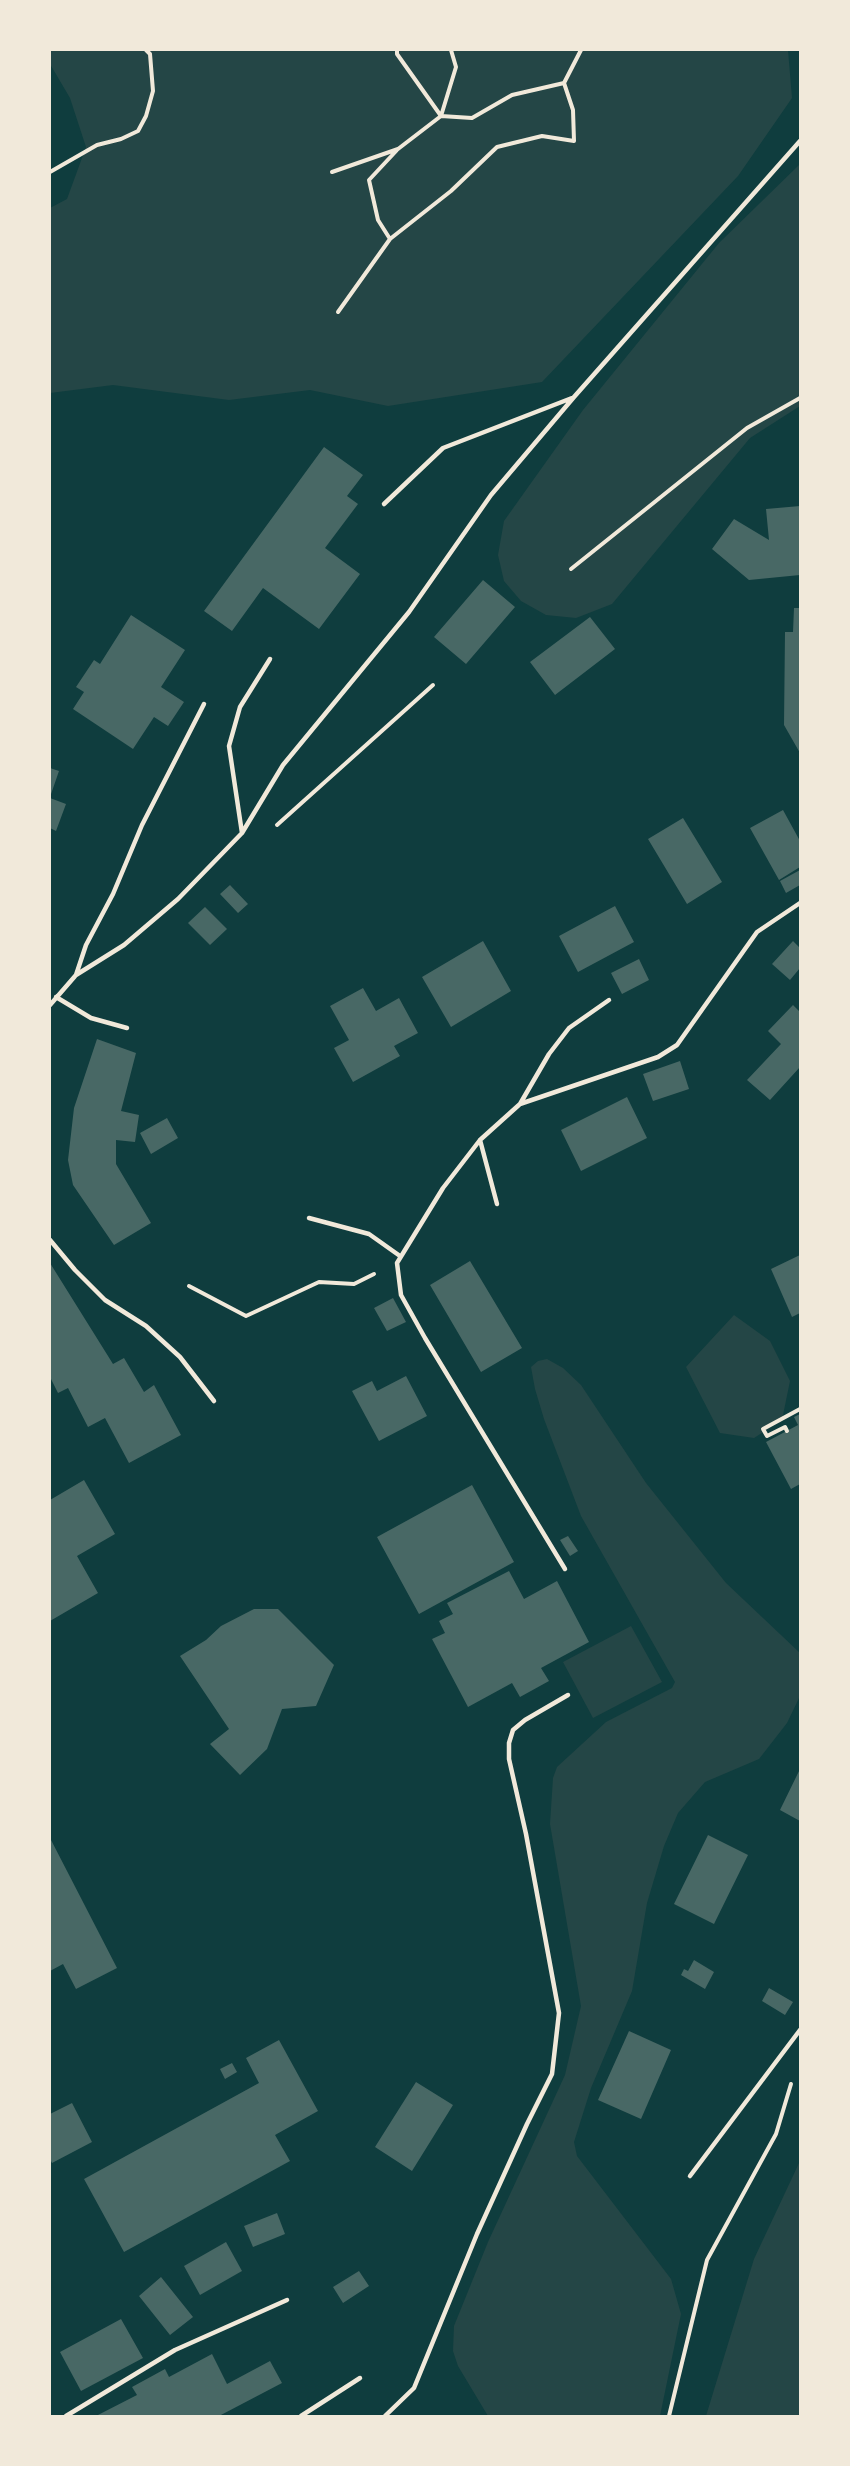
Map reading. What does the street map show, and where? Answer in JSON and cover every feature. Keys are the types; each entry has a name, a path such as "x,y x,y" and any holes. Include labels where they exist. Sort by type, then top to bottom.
{"lane":[{"path":"50,1005 76,975 124,945 178,899 242,833 283,765 409,612 491,495 574,397 801,141"},
{"path":"384,504 443,448 574,397"},
{"path":"242,833 230,746 240,707 270,659"},
{"path":"76,975 86,945 113,894 142,825 204,704"},
{"path":"520,1104 658,1057 677,1045 756,932 801,903"},
{"path":"56,997 91,1018 127,1028"},
{"path":"566,1569 401,1295 397,1263 443,1188 480,1140 520,1104 549,1054 569,1028 609,1000"},
{"path":"480,1140 497,1204"},
{"path":"309,1218 369,1234 400,1256"},
{"path":"50,1240 75,1270 105,1300 146,1326 180,1357 214,1401"},
{"path":"385,2416 414,2388 477,2234 552,2074 559,2013 526,1834 509,1759 508,1743 513,1730 525,1720 568,1695"},
{"path":"690,2176 801,2030"},
{"path":"66,2416 175,2350 287,2300"},
{"path":"301,2416 360,2378"}],"path":[{"path":"50,172 97,146 121,140 138,131 146,116 153,92 150,54 146,50"},
{"path":"397,50 397,54 441,116"},
{"path":"390,239 378,220 369,180 398,149 441,116 456,67 451,50"},
{"path":"338,312 390,239 451,191 497,147 542,136 574,141 573,110 564,83 581,50"},
{"path":"441,116 472,118 512,95 564,83"},
{"path":"332,172 398,149"},
{"path":"571,569 747,428 801,398"},
{"path":"272,830 433,686"},
{"path":"189,1286 246,1316 319,1282 354,1284 397,1263"},
{"path":"787,1431 785,1427 767,1436 763,1429 801,1410"},
{"path":"669,2416 707,2260 776,2134 791,2083"}],"shaded area":[{"path":"50,50 788,50 792,98 738,176 542,382 388,406 310,390 229,400 113,385 50,393 50,208 67,199 86,147 70,98 50,64"},
{"path":"800,164 800,406 750,438 612,604 576,618 546,615 521,601 504,581 498,555 504,521 583,410 719,243"},
{"path":"734,1315 770,1341 790,1381 782,1420 754,1438 720,1433 686,1367"},
{"path":"547,1359 563,1368 581,1385 646,1483 726,1583 800,1653 800,1696 787,1723 759,1759 705,1782 678,1813 664,1846 647,1903 632,1991 591,2088 574,2142 577,2156 671,2279 681,2314 660,2416 488,2416 458,2366 453,2351 454,2326 488,2242 565,2075 581,2006 550,1824 553,1778 557,1767 606,1722 672,1688 675,1682 581,1516 535,1389 531,1367 538,1361"},
{"path":"631,1626 662,1682 593,1718 563,1662"},
{"path":"800,2161 800,2416 706,2416 754,2259"}],"building":[{"path":"324,447 363,475 347,496 358,504 325,548 360,574 319,629 263,588 232,631 204,611"},
{"path":"800,506 800,575 749,580 712,549 734,519 769,540 766,509"},
{"path":"483,580 515,607 466,664 434,637"},
{"path":"794,608 800,608 800,753 784,725 785,632 793,632"},
{"path":"131,615 185,650 161,687 184,702 168,726 154,717 133,749 73,709 84,692 76,687 94,660 100,664"},
{"path":"590,617 615,649 555,695 530,662"},
{"path":"50,768 59,771 50,797"},
{"path":"50,798 66,804 56,831 50,828"},
{"path":"783,810 800,841 800,867 779,880 750,828"},
{"path":"683,818 722,882 687,904 648,839"},
{"path":"800,870 800,885 786,893 780,881"},
{"path":"230,885 248,904 238,913 220,894"},
{"path":"615,906 634,942 578,972 559,936"},
{"path":"205,907 227,929 210,945 188,923"},
{"path":"483,941 511,991 451,1027 422,977"},
{"path":"793,941 800,948 800,968 790,980 772,964"},
{"path":"639,959 649,980 622,994 611,973"},
{"path":"363,988 376,1011 399,998 418,1033 394,1046 400,1056 353,1082 334,1048 349,1040 330,1006"},
{"path":"793,1005 800,1012 800,1067 770,1100 747,1080 781,1044 768,1031"},
{"path":"97,1039 136,1053 121,1111 139,1115 135,1142 116,1140 116,1164 151,1223 114,1245 73,1185 68,1160 74,1108"},
{"path":"680,1061 689,1089 653,1101 643,1074"},
{"path":"627,1097 647,1138 581,1171 561,1130"},
{"path":"167,1118 178,1138 151,1154 140,1133"},
{"path":"800,1255 800,1313 792,1317 771,1269"},
{"path":"470,1261 522,1348 481,1372 430,1285"},
{"path":"50,1263 113,1364 124,1358 144,1392 154,1385 181,1435 129,1463 105,1418 88,1427 68,1388 58,1393 50,1377"},
{"path":"393,1298 406,1322 387,1331 374,1308"},
{"path":"406,1376 427,1416 379,1441 352,1391 372,1381 377,1391"},
{"path":"800,1414 800,1484 791,1489 766,1442 798,1425 794,1417"},
{"path":"84,1480 115,1534 77,1556 98,1593 50,1621 50,1500"},
{"path":"472,1485 514,1562 419,1614 377,1537"},
{"path":"568,1536 578,1551 570,1556 560,1540"},
{"path":"509,1571 524,1599 557,1581 589,1642 541,1668 549,1681 520,1697 512,1683 468,1707 432,1639 445,1633 439,1621 453,1614 447,1603"},
{"path":"254,1609 278,1609 334,1665 316,1706 282,1709 267,1749 240,1775 210,1744 229,1729 180,1656 206,1640 221,1626"},
{"path":"800,1769 800,1821 780,1810"},
{"path":"708,1835 748,1855 714,1924 674,1904"},
{"path":"50,1838 117,1968 76,1989 63,1964 50,1971"},
{"path":"694,1960 714,1972 705,1989 681,1975 684,1969 688,1971"},
{"path":"769,1988 793,2002 785,2015 762,2001"},
{"path":"629,2031 671,2050 641,2119 598,2100"},
{"path":"279,2040 318,2111 275,2135 290,2161 124,2252 84,2179 259,2083 246,2058"},
{"path":"232,2063 237,2072 225,2079 220,2069"},
{"path":"416,2082 453,2105 412,2171 375,2147"},
{"path":"72,2103 92,2142 52,2163 50,2159 50,2114"},
{"path":"277,2213 285,2234 253,2247 244,2226"},
{"path":"226,2242 242,2271 200,2295 184,2266"},
{"path":"359,2271 369,2286 343,2303 333,2287"},
{"path":"161,2277 193,2317 170,2335 139,2296"},
{"path":"121,2319 143,2358 81,2391 60,2352"},
{"path":"212,2354 227,2384 270,2361 282,2383 219,2416 96,2416 137,2395 132,2387 165,2369 169,2377"}]}
